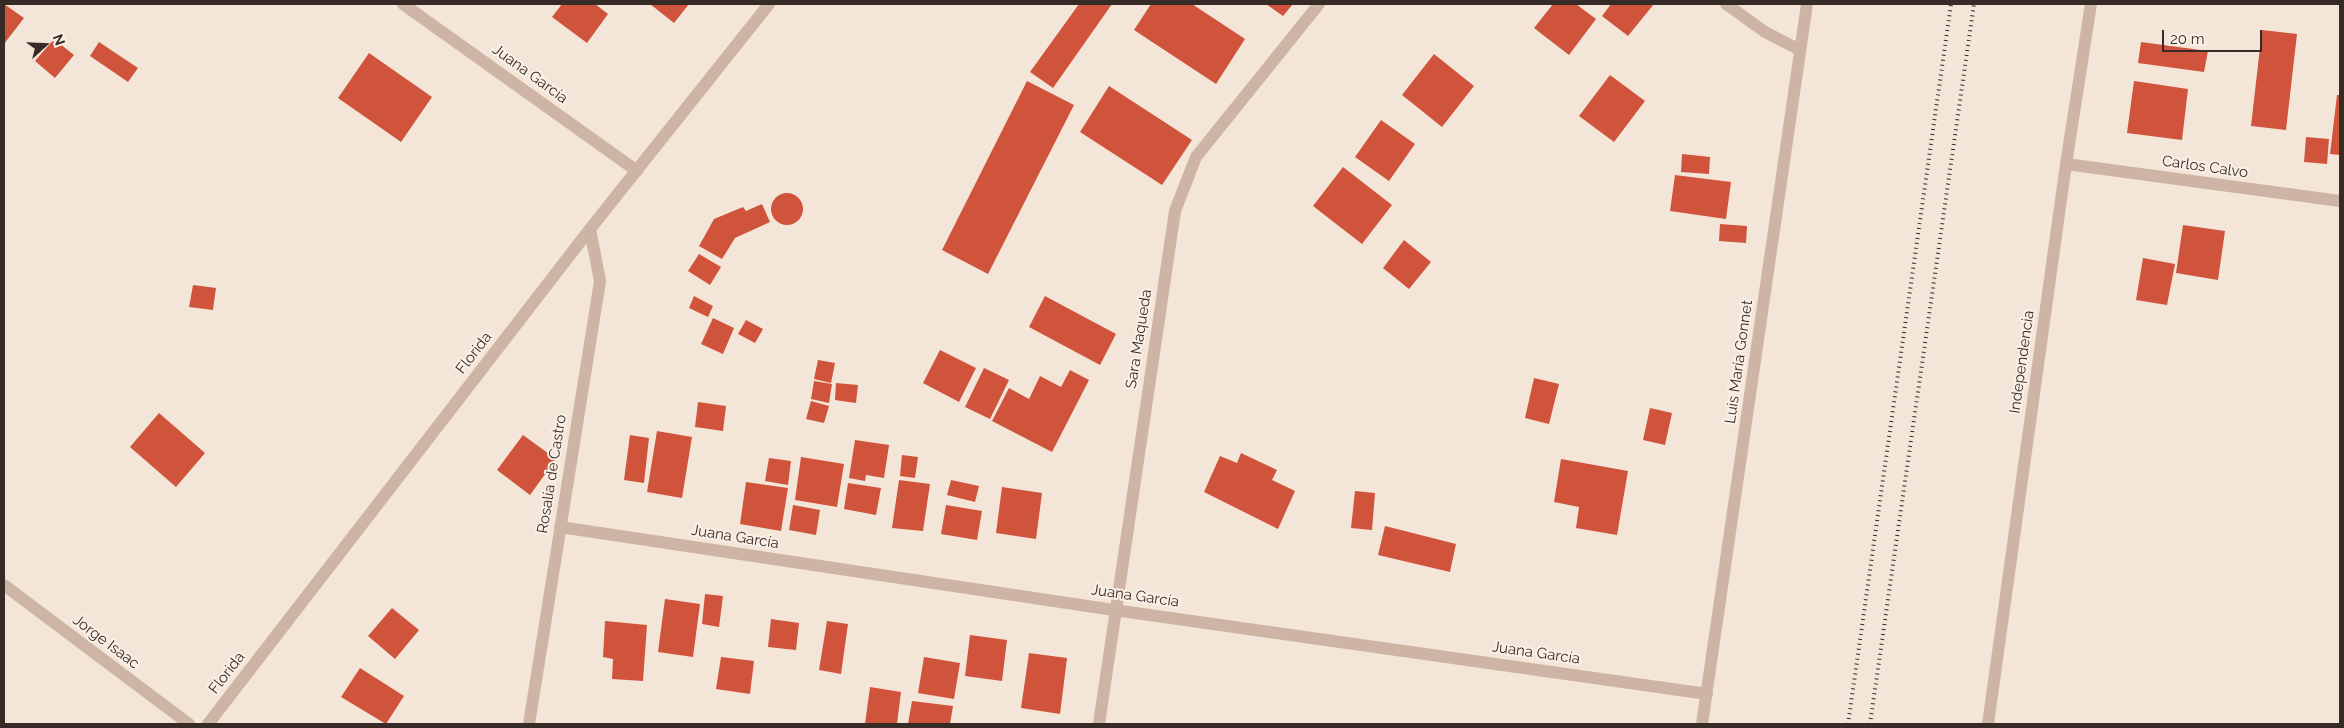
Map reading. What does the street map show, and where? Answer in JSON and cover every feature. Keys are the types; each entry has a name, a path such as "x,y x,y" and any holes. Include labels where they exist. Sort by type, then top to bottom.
{"street":[{"name":"Juana García","path":"403,4 637,171"},
{"name":"Florida","path":"208,724 590,229 769,4"},
{"name":"Sara Maqueda","path":"1098,724 1175,211 1196,157 1318,4"},
{"path":"1726,4 1765,32 1800,50"},
{"name":"Luis María Gonnet","path":"1702,724 1807,4"},
{"name":"Independencia","path":"1988,724 2090,4"},
{"name":"Carlos Calvo","path":"2066,164 2340,201"},
{"name":"Rosalía de Castro","path":"529,724 600,281 590,229"},
{"name":"Juana García","path":"560,527 1114,610 1707,694"},
{"name":"Jorge Isaac","path":"4,585 189,724"}],"building":[{"path":"4,4 24,18 4,44"},
{"path":"562,4 595,4 608,14 587,43 552,17"},
{"path":"650,4 689,4 674,23"},
{"path":"1079,4 1112,4 1053,88 1030,72"},
{"path":"1151,4 1192,4 1245,39 1216,84 1134,30"},
{"path":"1266,4 1293,4 1283,16"},
{"path":"1553,4 1576,4 1596,19 1569,55 1534,28"},
{"path":"1611,4 1654,4 1628,36 1602,16"},
{"path":"2262,30 2297,34 2286,130 2251,126"},
{"path":"54,39 74,55 55,78 35,61"},
{"path":"99,42 138,68 128,82 90,56"},
{"path":"2141,42 2208,51 2204,72 2138,63"},
{"path":"369,53 432,97 401,142 338,98"},
{"path":"1434,54 1474,86 1442,127 1402,95"},
{"path":"1610,75 1645,101 1614,142 1579,116"},
{"path":"1027,81 1074,105 988,274 942,250"},
{"path":"2134,81 2188,89 2182,140 2127,133"},
{"path":"1109,86 1192,140 1162,185 1080,132"},
{"path":"2337,95 2340,95 2340,155 2330,154"},
{"path":"1381,120 1415,144 1389,181 1355,157"},
{"path":"2306,137 2329,139 2327,164 2304,162"},
{"path":"1682,154 1710,157 1709,174 1681,172"},
{"path":"1343,167 1392,205 1362,244 1313,206"},
{"path":"1675,175 1731,182 1726,219 1670,211"},
{"path":"787,193 793,194 798,198 802,203 802,215 798,220 793,224 787,225 781,224 776,220 772,215 771,209 772,203 776,198 781,194"},
{"path":"762,204 770,222 735,238 722,259 699,246 714,219 743,207 746,211"},
{"path":"1720,224 1747,226 1746,243 1719,241"},
{"path":"2183,225 2225,231 2218,280 2176,273"},
{"path":"1404,240 1431,262 1409,289 1383,268"},
{"path":"699,254 721,267 710,285 688,271"},
{"path":"2143,258 2175,264 2167,305 2136,300"},
{"path":"193,285 216,288 213,310 189,307"},
{"path":"694,296 713,306 708,317 689,308"},
{"path":"1045,296 1116,334 1100,365 1029,327"},
{"path":"713,318 734,328 723,354 701,344"},
{"path":"746,320 763,329 755,343 738,334"},
{"path":"940,350 976,368 959,402 923,383"},
{"path":"818,360 835,363 831,383 814,379"},
{"path":"984,368 1009,380 990,419 965,407"},
{"path":"1070,370 1089,380 1052,452 992,421 1009,388 1029,399 1040,376 1061,387"},
{"path":"1534,378 1559,384 1549,424 1525,418"},
{"path":"814,381 832,384 829,403 811,399"},
{"path":"836,383 858,385 856,403 835,400"},
{"path":"811,401 829,406 824,423 806,419"},
{"path":"698,402 726,406 723,431 695,427"},
{"path":"1650,408 1672,413 1665,445 1643,440"},
{"path":"159,413 205,453 176,487 130,447"},
{"path":"657,431 692,437 682,498 647,492"},
{"path":"523,435 556,459 530,495 497,470"},
{"path":"630,435 649,438 644,483 624,480"},
{"path":"855,440 889,445 884,478 866,475 865,481 849,478"},
{"path":"1241,453 1277,470 1272,480 1295,491 1278,529 1204,492 1220,456 1237,463"},
{"path":"902,455 918,457 915,478 900,476"},
{"path":"801,457 844,464 837,507 795,500"},
{"path":"769,458 791,461 788,485 765,481"},
{"path":"1561,459 1628,471 1617,535 1576,528 1579,507 1554,502"},
{"path":"899,480 930,484 923,531 892,528"},
{"path":"951,480 979,486 975,502 947,495"},
{"path":"746,482 788,488 781,531 740,524"},
{"path":"848,483 881,488 876,515 844,509"},
{"path":"1002,487 1042,493 1036,539 996,533"},
{"path":"1355,491 1375,493 1372,530 1351,528"},
{"path":"793,505 820,510 816,535 789,530"},
{"path":"946,505 982,511 977,540 941,534"},
{"path":"1385,526 1456,544 1450,572 1378,555"},
{"path":"705,594 723,596 719,627 702,624"},
{"path":"665,599 700,604 693,657 658,652"},
{"path":"392,608 419,630 395,659 368,636"},
{"path":"771,619 799,623 796,650 768,647"},
{"path":"605,621 647,625 643,681 612,679 613,659 603,657"},
{"path":"827,621 848,624 841,674 819,670"},
{"path":"970,635 1007,640 1002,681 965,676"},
{"path":"1029,653 1067,658 1060,714 1021,708"},
{"path":"721,657 754,661 750,694 716,689"},
{"path":"924,657 960,663 954,699 918,693"},
{"path":"360,668 404,696 386,724 341,697"},
{"path":"870,687 901,692 897,724 865,724"},
{"path":"912,701 953,706 950,724 908,724"}],"railway":[{"path":"1848,724 1951,4"},
{"path":"1870,724 1974,4"}]}
